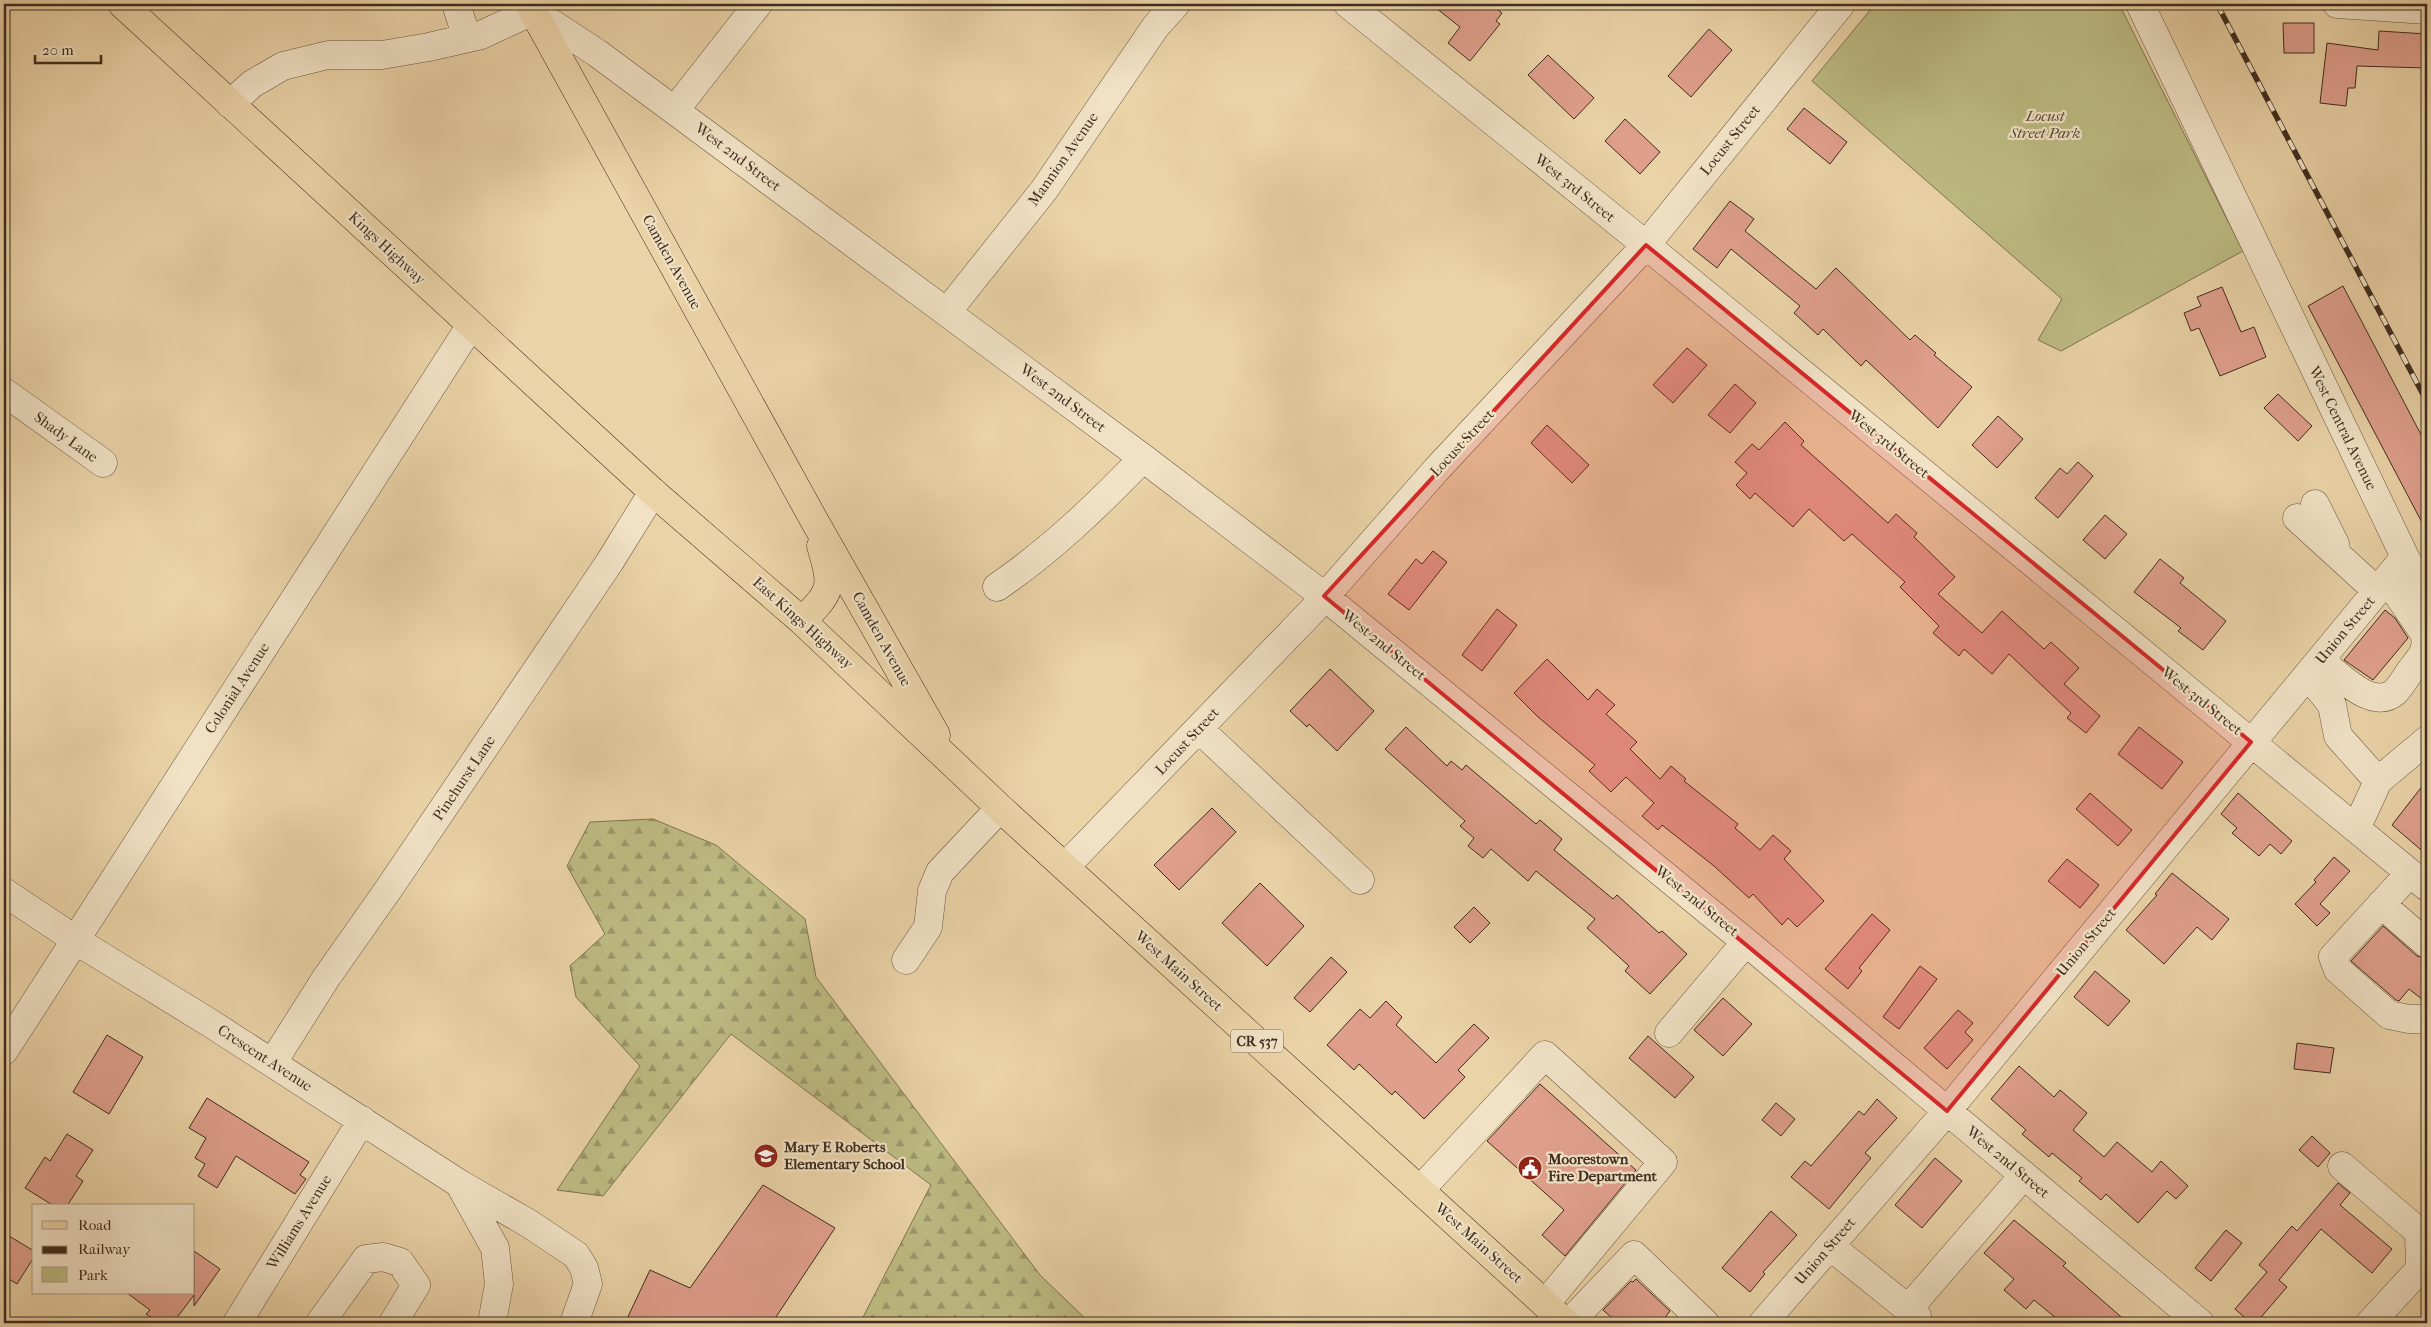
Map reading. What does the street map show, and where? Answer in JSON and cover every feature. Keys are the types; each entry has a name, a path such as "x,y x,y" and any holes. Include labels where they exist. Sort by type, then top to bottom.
{"main road":[{"name":"Kings Highway","path":"122,4 653,492"},
{"name":"Camden Avenue","path":"531,7 814,520 949,758"},
{"name":"East Kings Highway","path":"653,492 802,622 949,758"},
{"name":"Camden Avenue","path":"802,622 823,598 830,577 814,520"},
{"name":"West Main Street","path":"949,758 1000,808 1568,1323"}],"street":[{"path":"456,4 467,38"},
{"path":"675,110 758,4"},
{"name":"Mannion Avenue","path":"947,312 1044,190 1156,26 1176,4"},
{"name":"West 3rd Street","path":"1348,4 1646,245 2419,880"},
{"name":"Locust Street","path":"1065,867 1324,596 1436,470 1646,245 1841,4"},
{"name":"West Central Avenue","path":"2140,4 2405,557 2427,598"},
{"path":"2337,4 2427,10"},
{"path":"230,104 252,84 283,66 328,55 382,55 467,38 481,34 531,7"},
{"name":"West 2nd Street","path":"531,7 675,110 947,312 1324,596 1746,942 2200,1323"},
{"name":"Colonial Avenue","path":"4,1051 471,325"},
{"name":"Shady Lane","path":"4,392 103,463"},
{"path":"997,587 1027,566 1087,514 1143,458"},
{"name":"Pinehurst Lane","path":"272,1062 326,978 390,887 609,563 653,492"},
{"path":"2306,511 2342,559 2382,585 2424,633 2427,642 2424,653 2394,693 2381,697 2368,696 2314,667"},
{"name":"Union Street","path":"1763,1323 1947,1111 2405,557"},
{"path":"2314,667 2332,705 2338,736 2378,781"},
{"path":"1198,729 1360,880"},
{"path":"2354,827 2362,816 2378,781 2427,740"},
{"path":"906,960 928,927 932,891 940,872 1000,808"},
{"path":"2419,880 2381,904 2333,957 2334,965 2389,1015 2409,1019 2427,1019"},
{"name":"Crescent Avenue","path":"4,892 74,940 272,1062 460,1184 528,1223 576,1255 584,1268 588,1284 574,1323"},
{"path":"2381,904 2427,944"},
{"path":"1669,1033 1746,942"},
{"path":"1420,1190 1545,1055 1656,1155 1663,1162 1545,1304"},
{"name":"Williams Avenue","path":"237,1323 362,1120"},
{"path":"2342,1166 2419,1232 2423,1272 2370,1323"},
{"path":"1830,1246 1910,1316 2024,1175"},
{"path":"460,1184 495,1248 499,1284 492,1323"},
{"path":"1568,1323 1634,1255 1705,1323"},
{"path":"320,1323 366,1258 382,1257 400,1262 416,1286 393,1323"}],"highlighted area":[{"path":"1646,245 2251,742 1947,1111 1324,596"}],"green space":[{"name":"Locust Street Park","path":"1875,4 2119,4 2243,251 2061,351 2038,340 2062,299 1812,81"},
{"path":"653,819 716,845 805,919 816,977 1040,1275 1090,1323 860,1323 931,1185 731,1034 603,1196 557,1190 640,1066 576,997 570,966 605,934 567,866 590,822"}],"building":[{"path":"1431,4 1490,4 1502,13 1496,21 1500,24 1470,61 1448,43 1460,27"},
{"path":"2283,23 2314,23 2314,53 2284,53"},
{"path":"1709,29 1732,50 1691,97 1668,76"},
{"path":"2379,31 2427,34 2427,68 2357,66 2355,88 2348,88 2346,106 2320,103 2327,43 2378,50"},
{"path":"1548,55 1594,98 1574,119 1528,75"},
{"path":"1804,108 1847,142 1830,164 1787,129"},
{"path":"1625,119 1660,152 1640,174 1605,141"},
{"path":"1730,201 1754,219 1745,231 1816,289 1836,268 1910,340 1915,335 1936,353 1934,355 1972,387 1938,428 1866,360 1861,366 1823,329 1818,335 1794,313 1800,306 1731,249 1717,268 1693,249"},
{"path":"2343,286 2427,446 2427,532 2308,306"},
{"path":"2222,287 2241,332 2254,327 2266,357 2220,376 2199,328 2191,331 2184,313 2201,306 2197,297"},
{"path":"1687,348 1707,365 1673,403 1653,385"},
{"path":"1735,384 1756,403 1730,433 1708,415"},
{"path":"2278,394 2312,426 2298,441 2264,408"},
{"path":"1998,416 2023,439 1997,468 1972,445"},
{"path":"1785,422 1804,441 1801,445 1888,523 1896,514 1917,533 1914,537 1955,577 1938,594 1982,633 2002,611 2044,649 2051,642 2079,668 2064,684 2100,716 2086,733 2067,718 2071,713 2009,654 1992,674 1964,649 1959,656 1933,633 1939,626 1900,587 1905,582 1852,534 1844,541 1809,509 1793,527 1755,493 1750,499 1736,485 1747,473 1735,462 1752,444 1759,450"},
{"path":"1547,425 1589,465 1572,483 1531,443"},
{"path":"2078,462 2093,476 2058,518 2035,498 2060,468 2067,474"},
{"path":"2105,515 2127,534 2105,559 2083,540"},
{"path":"1433,551 1447,562 1409,610 1388,594 1416,559 1422,564"},
{"path":"2160,559 2184,578 2180,583 2226,621 2203,650 2178,631 2181,628 2134,592"},
{"path":"1497,609 1517,625 1482,671 1462,655"},
{"path":"2385,610 2395,618 2408,638 2373,680 2344,660"},
{"path":"1547,659 1588,700 1597,689 1615,705 1606,714 1637,742 1630,749 1660,779 1671,766 1686,779 1684,781 1738,824 1735,828 1760,850 1773,835 1791,851 1784,859 1824,901 1797,927 1788,918 1782,925 1753,894 1749,898 1714,866 1662,825 1658,830 1642,816 1654,803 1626,777 1611,792 1589,771 1595,765 1537,716 1514,693"},
{"path":"1330,669 1374,711 1337,751 1309,724 1307,727 1290,711"},
{"path":"1406,727 1447,766 1451,761 1462,770 1466,765 1536,824 1540,820 1562,839 1554,850 1613,899 1617,895 1659,933 1662,931 1687,954 1650,994 1625,971 1629,966 1587,928 1595,919 1536,871 1528,881 1491,849 1483,858 1468,846 1474,838 1460,826 1465,821 1385,749"},
{"path":"2139,727 2183,762 2162,789 2118,754"},
{"path":"2427,780 2427,855 2392,825"},
{"path":"2090,793 2132,830 2118,846 2076,809"},
{"path":"2238,793 2292,841 2281,854 2270,844 2259,856 2232,833 2237,828 2221,814"},
{"path":"1212,808 1236,832 1179,890 1154,865"},
{"path":"2334,857 2350,871 2320,904 2330,913 2317,926 2295,904 2316,882 2314,880"},
{"path":"2067,859 2099,885 2080,908 2048,881"},
{"path":"2172,873 2229,919 2212,940 2197,927 2164,964 2126,930 2157,895 2155,894"},
{"path":"1260,883 1304,926 1267,966 1222,923"},
{"path":"1474,907 1490,923 1470,943 1454,927"},
{"path":"1872,914 1890,930 1859,968 1862,971 1848,989 1825,969"},
{"path":"2383,926 2417,956 2427,959 2427,1003 2409,989 2399,1001 2396,1000 2351,961"},
{"path":"1331,957 1347,972 1310,1012 1294,998"},
{"path":"1920,966 1937,979 1899,1029 1883,1017"},
{"path":"2095,971 2130,1001 2108,1026 2074,997"},
{"path":"1723,998 1752,1024 1723,1056 1694,1030"},
{"path":"1386,1001 1402,1017 1396,1025 1436,1063 1474,1024 1489,1038 1458,1070 1465,1077 1424,1119 1395,1091 1392,1095 1359,1064 1354,1070 1327,1045 1360,1009 1370,1018"},
{"path":"1958,1010 1973,1023 1965,1032 1973,1040 1947,1069 1924,1048"},
{"path":"107,1035 143,1057 109,1114 73,1092"},
{"path":"1648,1036 1694,1077 1675,1098 1629,1058"},
{"path":"2297,1043 2334,1048 2330,1073 2294,1069"},
{"path":"2019,1066 2054,1097 2060,1090 2087,1113 2073,1130 2104,1157 2117,1142 2152,1172 2161,1161 2188,1186 2176,1199 2167,1191 2138,1223 2106,1194 2101,1200 2079,1181 2082,1178 2052,1153 2049,1157 2022,1134 2026,1130 1991,1099"},
{"path":"1540,1084 1636,1170 1565,1256 1542,1235 1564,1210 1487,1141"},
{"path":"207,1098 309,1162 300,1175 306,1179 295,1194 236,1156 217,1188 198,1176 205,1164 195,1158 206,1138 189,1128"},
{"path":"1877,1099 1897,1118 1865,1153 1871,1158 1829,1209 1791,1177 1805,1161 1811,1166 1859,1111 1864,1115"},
{"path":"1776,1103 1795,1119 1781,1136 1762,1120"},
{"path":"67,1134 93,1150 76,1176 83,1181 68,1204 51,1204 25,1188 45,1157 50,1161"},
{"path":"2312,1136 2330,1153 2318,1167 2299,1150"},
{"path":"1935,1158 1962,1181 1922,1228 1895,1205"},
{"path":"2338,1183 2350,1193 2340,1205 2392,1249 2372,1273 2321,1229 2279,1280 2287,1287 2256,1323 2251,1323 2235,1309 2267,1272 2259,1265 2292,1226 2297,1231"},
{"path":"763,1185 835,1228 772,1323 625,1323 650,1270 690,1288"},
{"path":"1771,1211 1797,1235 1763,1272 1765,1274 1750,1292 1722,1268"},
{"path":"2014,1220 2066,1263 2063,1266 2128,1323 2062,1323 2034,1300 2026,1309 2004,1290 2014,1279 1984,1253"},
{"path":"2226,1230 2242,1243 2211,1281 2195,1268"},
{"path":"4,1233 32,1250 32,1260 17,1284 4,1276"},
{"path":"195,1252 220,1269 194,1306 194,1295 173,1323 159,1323 146,1314 150,1310 128,1294 195,1294"},
{"path":"1636,1279 1670,1311 1661,1323 1618,1323 1603,1310 1631,1281 1633,1282"}],"railway":[{"path":"2217,4 2427,402"}],"place":[{"name":"Mary E Roberts Elementary School","path":"766,1156"},
{"name":"Moorestown Fire Department","path":"1530,1168"}]}
